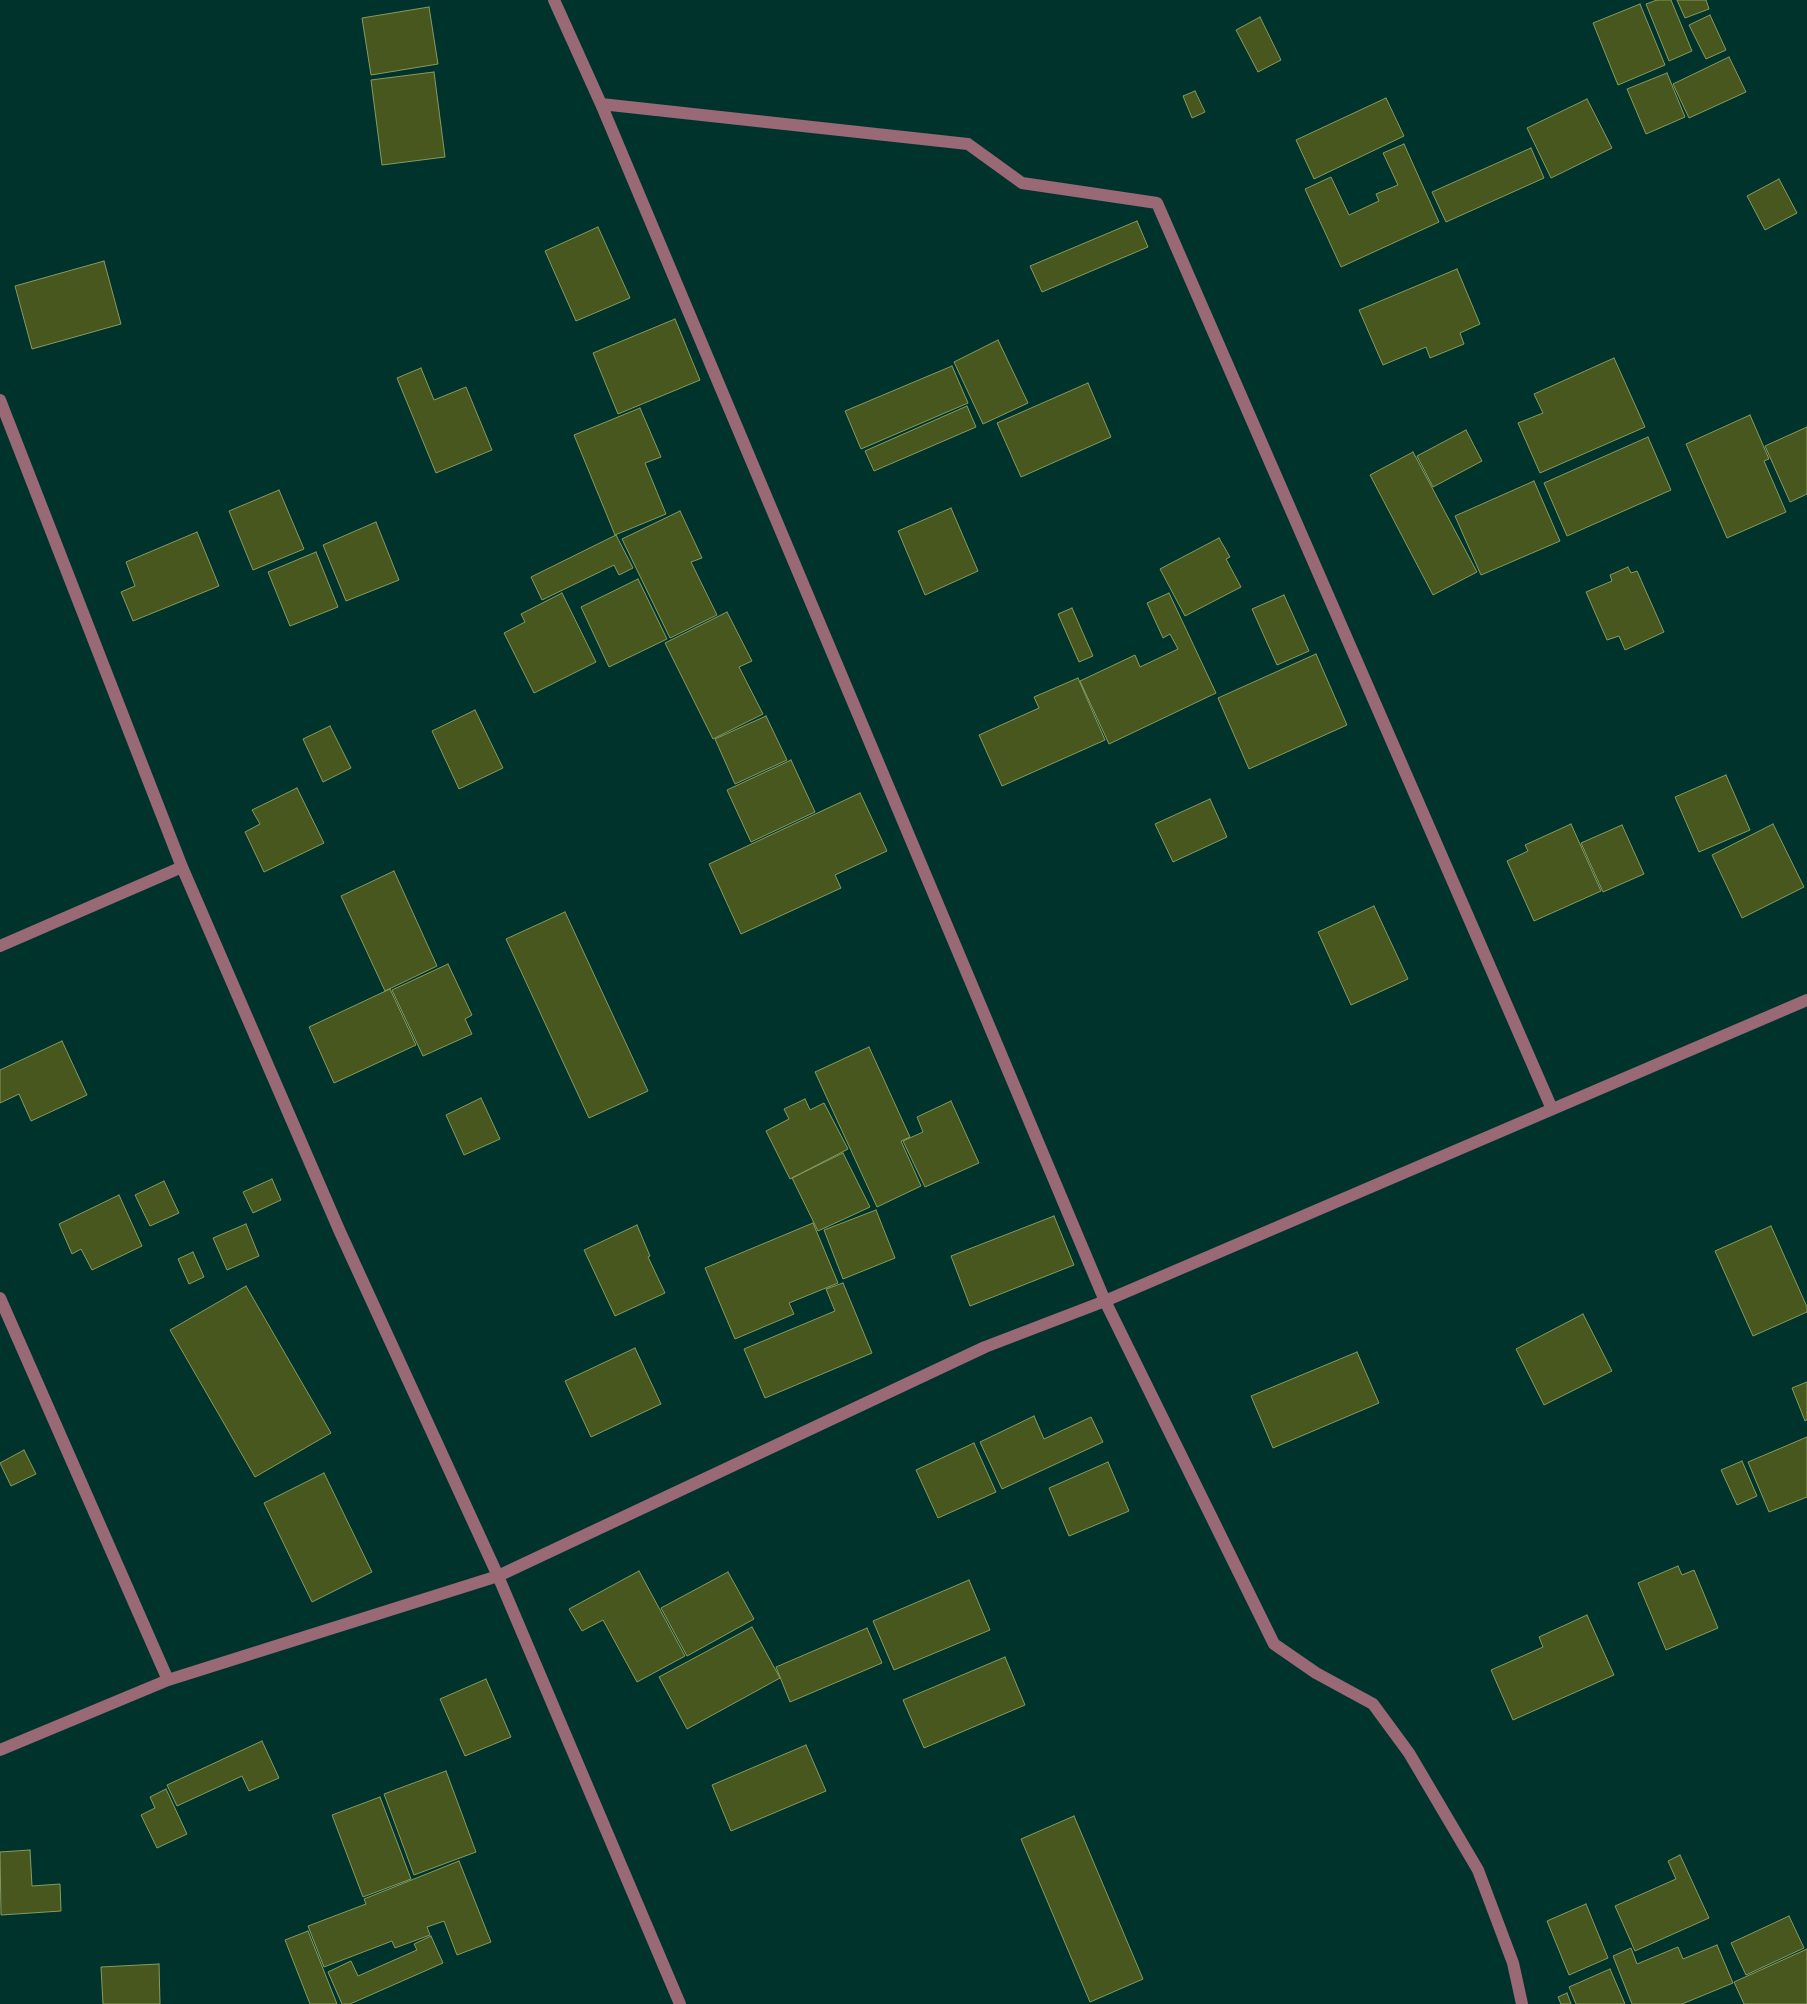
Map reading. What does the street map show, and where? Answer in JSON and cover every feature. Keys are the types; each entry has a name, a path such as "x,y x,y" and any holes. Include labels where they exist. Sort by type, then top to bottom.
{"street":[{"path":"554,0 602,104 1105,1301 1274,1644 1316,1673 1373,1704 1409,1753 1478,1870 1514,1963 1522,2004"},
{"path":"602,104 968,144 1022,183 1157,203 1552,1109"},
{"path":"0,400 182,867 340,1232 498,1576 680,2004"},
{"path":"0,946 182,867"},
{"path":"0,1750 168,1680 498,1576 976,1351 1105,1301 1807,1000"},
{"path":"0,1298 168,1680"}],"building":[{"path":"1657,0 1671,0 1692,51 1669,61 1646,4"},
{"path":"1677,0 1706,0 1709,9 1685,18"},
{"path":"1640,4 1665,65 1618,85 1593,23"},
{"path":"429,7 438,64 371,75 362,18"},
{"path":"1710,15 1726,50 1706,59 1689,25"},
{"path":"1260,17 1281,60 1258,72 1236,30"},
{"path":"1729,57 1746,92 1689,118 1673,84"},
{"path":"434,72 445,157 382,165 371,80"},
{"path":"1667,73 1685,117 1646,134 1627,89"},
{"path":"1195,91 1205,112 1192,118 1183,96"},
{"path":"1386,98 1404,136 1314,179 1296,140"},
{"path":"1587,99 1612,148 1551,178 1527,128"},
{"path":"1404,144 1439,222 1341,267 1305,189 1331,177 1349,215 1379,201 1376,194 1398,185 1383,153"},
{"path":"1531,148 1544,178 1446,222 1432,192"},
{"path":"1779,179 1797,213 1765,230 1747,196"},
{"path":"1137,221 1148,247 1042,292 1030,266"},
{"path":"598,227 630,298 576,321 545,251"},
{"path":"104,261 121,324 32,349 15,286"},
{"path":"1457,269 1480,324 1460,333 1464,344 1430,358 1426,347 1383,365 1359,310"},
{"path":"675,319 700,380 618,414 593,353"},
{"path":"998,340 1028,403 983,424 954,362"},
{"path":"1614,358 1645,427 1540,473 1518,423 1543,413 1534,394"},
{"path":"952,366 968,403 861,449 845,411"},
{"path":"421,368 434,400 466,387 492,450 436,473 397,378"},
{"path":"1088,383 1111,437 1021,477 997,423"},
{"path":"967,406 976,427 874,471 865,451"},
{"path":"640,408 661,457 645,463 666,514 615,535 574,435"},
{"path":"1750,415 1769,459 1764,461 1786,512 1727,538 1686,444"},
{"path":"1807,427 1807,494 1790,502 1765,446"},
{"path":"1466,430 1482,461 1433,487 1417,456"},
{"path":"1648,437 1671,490 1567,536 1544,483"},
{"path":"1413,452 1477,572 1433,595 1370,475"},
{"path":"1534,481 1560,541 1481,575 1455,516"},
{"path":"279,490 304,549 253,570 229,511"},
{"path":"951,508 978,571 925,595 898,531"},
{"path":"680,511 702,558 691,562 717,615 670,638 622,539"},
{"path":"376,522 399,580 346,601 323,545"},
{"path":"197,532 219,586 133,621 121,592 135,586 126,562"},
{"path":"616,535 633,568 619,575 614,565 542,600 531,577"},
{"path":"1219,538 1230,557 1226,559 1241,587 1185,616 1160,569"},
{"path":"316,552 338,607 290,626 268,572"},
{"path":"1628,567 1631,573 1637,571 1664,632 1625,650 1619,636 1607,640 1586,592 1612,581 1610,575"},
{"path":"638,579 667,639 609,667 581,607"},
{"path":"562,593 596,662 534,693 504,633 525,622 521,614"},
{"path":"1169,593 1216,693 1109,744 1080,681 1135,655 1140,667 1178,649 1170,634 1163,638 1147,603"},
{"path":"1284,595 1309,651 1277,665 1252,609"},
{"path":"1072,608 1093,656 1079,662 1058,614"},
{"path":"727,612 752,661 739,667 763,714 713,739 665,643"},
{"path":"1316,654 1347,725 1249,769 1218,698"},
{"path":"1078,678 1105,740 1002,786 979,735 1039,708 1034,697"},
{"path":"475,710 503,768 459,789 432,731"},
{"path":"766,716 787,760 735,784 715,739"},
{"path":"330,726 351,768 323,782 303,739"},
{"path":"791,760 815,812 751,842 727,790"},
{"path":"1726,775 1750,830 1699,852 1675,797"},
{"path":"297,788 324,843 264,872 245,832 260,824 252,810"},
{"path":"860,793 887,851 835,875 841,888 741,934 709,864"},
{"path":"1210,799 1227,837 1173,862 1155,824"},
{"path":"1571,824 1601,891 1534,921 1507,861 1528,851 1525,845"},
{"path":"1773,824 1804,887 1742,918 1712,855"},
{"path":"1622,825 1644,874 1603,892 1581,843"},
{"path":"394,871 437,966 385,991 341,896"},
{"path":"1374,906 1408,979 1351,1005 1318,932"},
{"path":"565,912 648,1091 589,1118 506,939"},
{"path":"448,964 472,1015 465,1019 472,1034 423,1056 392,990"},
{"path":"390,989 416,1045 334,1083 309,1027"},
{"path":"62,1041 87,1095 31,1121 19,1094 0,1103 0,1070"},
{"path":"869,1047 910,1137 901,1141 921,1186 877,1207 815,1072"},
{"path":"481,1098 500,1139 464,1155 446,1115"},
{"path":"805,1099 810,1110 824,1103 848,1149 790,1179 766,1131 789,1119 784,1109"},
{"path":"951,1101 979,1163 925,1187 903,1141 923,1132 917,1117"},
{"path":"843,1153 870,1207 818,1231 792,1178"},
{"path":"272,1179 281,1200 253,1213 243,1192"},
{"path":"164,1181 179,1213 150,1226 135,1195"},
{"path":"119,1195 142,1246 92,1270 81,1249 72,1254 59,1224"},
{"path":"876,1210 895,1258 843,1279 824,1230"},
{"path":"1054,1216 1074,1265 970,1306 951,1256"},
{"path":"813,1223 838,1283 789,1303 794,1314 735,1339 705,1268"},
{"path":"246,1224 259,1256 227,1270 213,1238"},
{"path":"637,1225 650,1256 648,1257 665,1293 615,1316 584,1250"},
{"path":"1771,1226 1807,1307 1807,1312 1753,1336 1715,1251"},
{"path":"193,1252 204,1277 189,1284 178,1259"},
{"path":"843,1283 872,1353 765,1398 744,1349 835,1311 826,1289"},
{"path":"246,1286 331,1433 255,1477 170,1330"},
{"path":"1583,1314 1612,1371 1544,1405 1516,1349"},
{"path":"635,1348 661,1404 591,1437 565,1381"},
{"path":"1357,1352 1379,1403 1273,1448 1251,1396"},
{"path":"1807,1382 1807,1420 1805,1421 1792,1388"},
{"path":"1034,1416 1044,1439 1091,1417 1103,1442 1002,1489 980,1442"},
{"path":"1807,1437 1807,1497 1769,1512 1748,1462"},
{"path":"974,1443 996,1492 938,1518 916,1470"},
{"path":"24,1450 36,1474 11,1486 0,1463"},
{"path":"1742,1461 1757,1496 1737,1505 1721,1470"},
{"path":"1108,1462 1129,1511 1069,1536 1049,1488"},
{"path":"324,1473 372,1572 312,1602 264,1503"},
{"path":"1678,1566 1682,1575 1694,1570 1718,1628 1666,1650 1638,1583"},
{"path":"639,1571 685,1656 637,1682 603,1620 582,1631 569,1609"},
{"path":"728,1572 754,1619 687,1656 661,1608"},
{"path":"969,1580 990,1630 894,1670 873,1621"},
{"path":"1587,1615 1614,1675 1513,1720 1491,1670 1543,1647 1539,1637"},
{"path":"752,1627 780,1678 687,1729 659,1677"},
{"path":"867,1628 882,1663 790,1702 776,1667"},
{"path":"1005,1657 1025,1705 924,1748 903,1700"},
{"path":"486,1679 511,1737 465,1756 440,1699"},
{"path":"262,1741 279,1778 249,1791 242,1776 177,1806 167,1785"},
{"path":"806,1745 826,1791 731,1831 712,1785"},
{"path":"446,1771 476,1852 414,1875 384,1794"},
{"path":"166,1789 187,1834 157,1848 141,1815 155,1808 150,1797"},
{"path":"380,1797 411,1879 363,1897 332,1815"},
{"path":"1074,1816 1143,1979 1090,2002 1021,1839"},
{"path":"30,1850 32,1886 60,1884 61,1911 1,1915 0,1852"},
{"path":"1680,1855 1709,1918 1635,1951 1615,1906 1676,1879 1668,1861"},
{"path":"459,1861 491,1942 457,1955 444,1921 427,1927 430,1935 395,1948 392,1941 324,1967 308,1926 366,1904 364,1899"},
{"path":"1586,1904 1608,1958 1569,1975 1547,1921"},
{"path":"1789,1916 1804,1948 1746,1975 1731,1943"},
{"path":"308,1931 337,2004 310,2004 285,1940"},
{"path":"431,1936 443,1963 350,2004 342,2004 328,1972 351,1961 358,1976 417,1950 414,1944"},
{"path":"1717,1945 1733,1983 1682,2004 1632,2004 1613,1956 1631,1948 1637,1964 1678,1947 1683,1959"},
{"path":"1807,1949 1807,2004 1744,2004 1734,1982"},
{"path":"159,1964 160,2004 103,2004 101,1967"},
{"path":"1610,1969 1625,2004 1576,2004 1569,1987"},
{"path":"1567,1993 1571,2004 1561,2004 1558,1997"}]}
